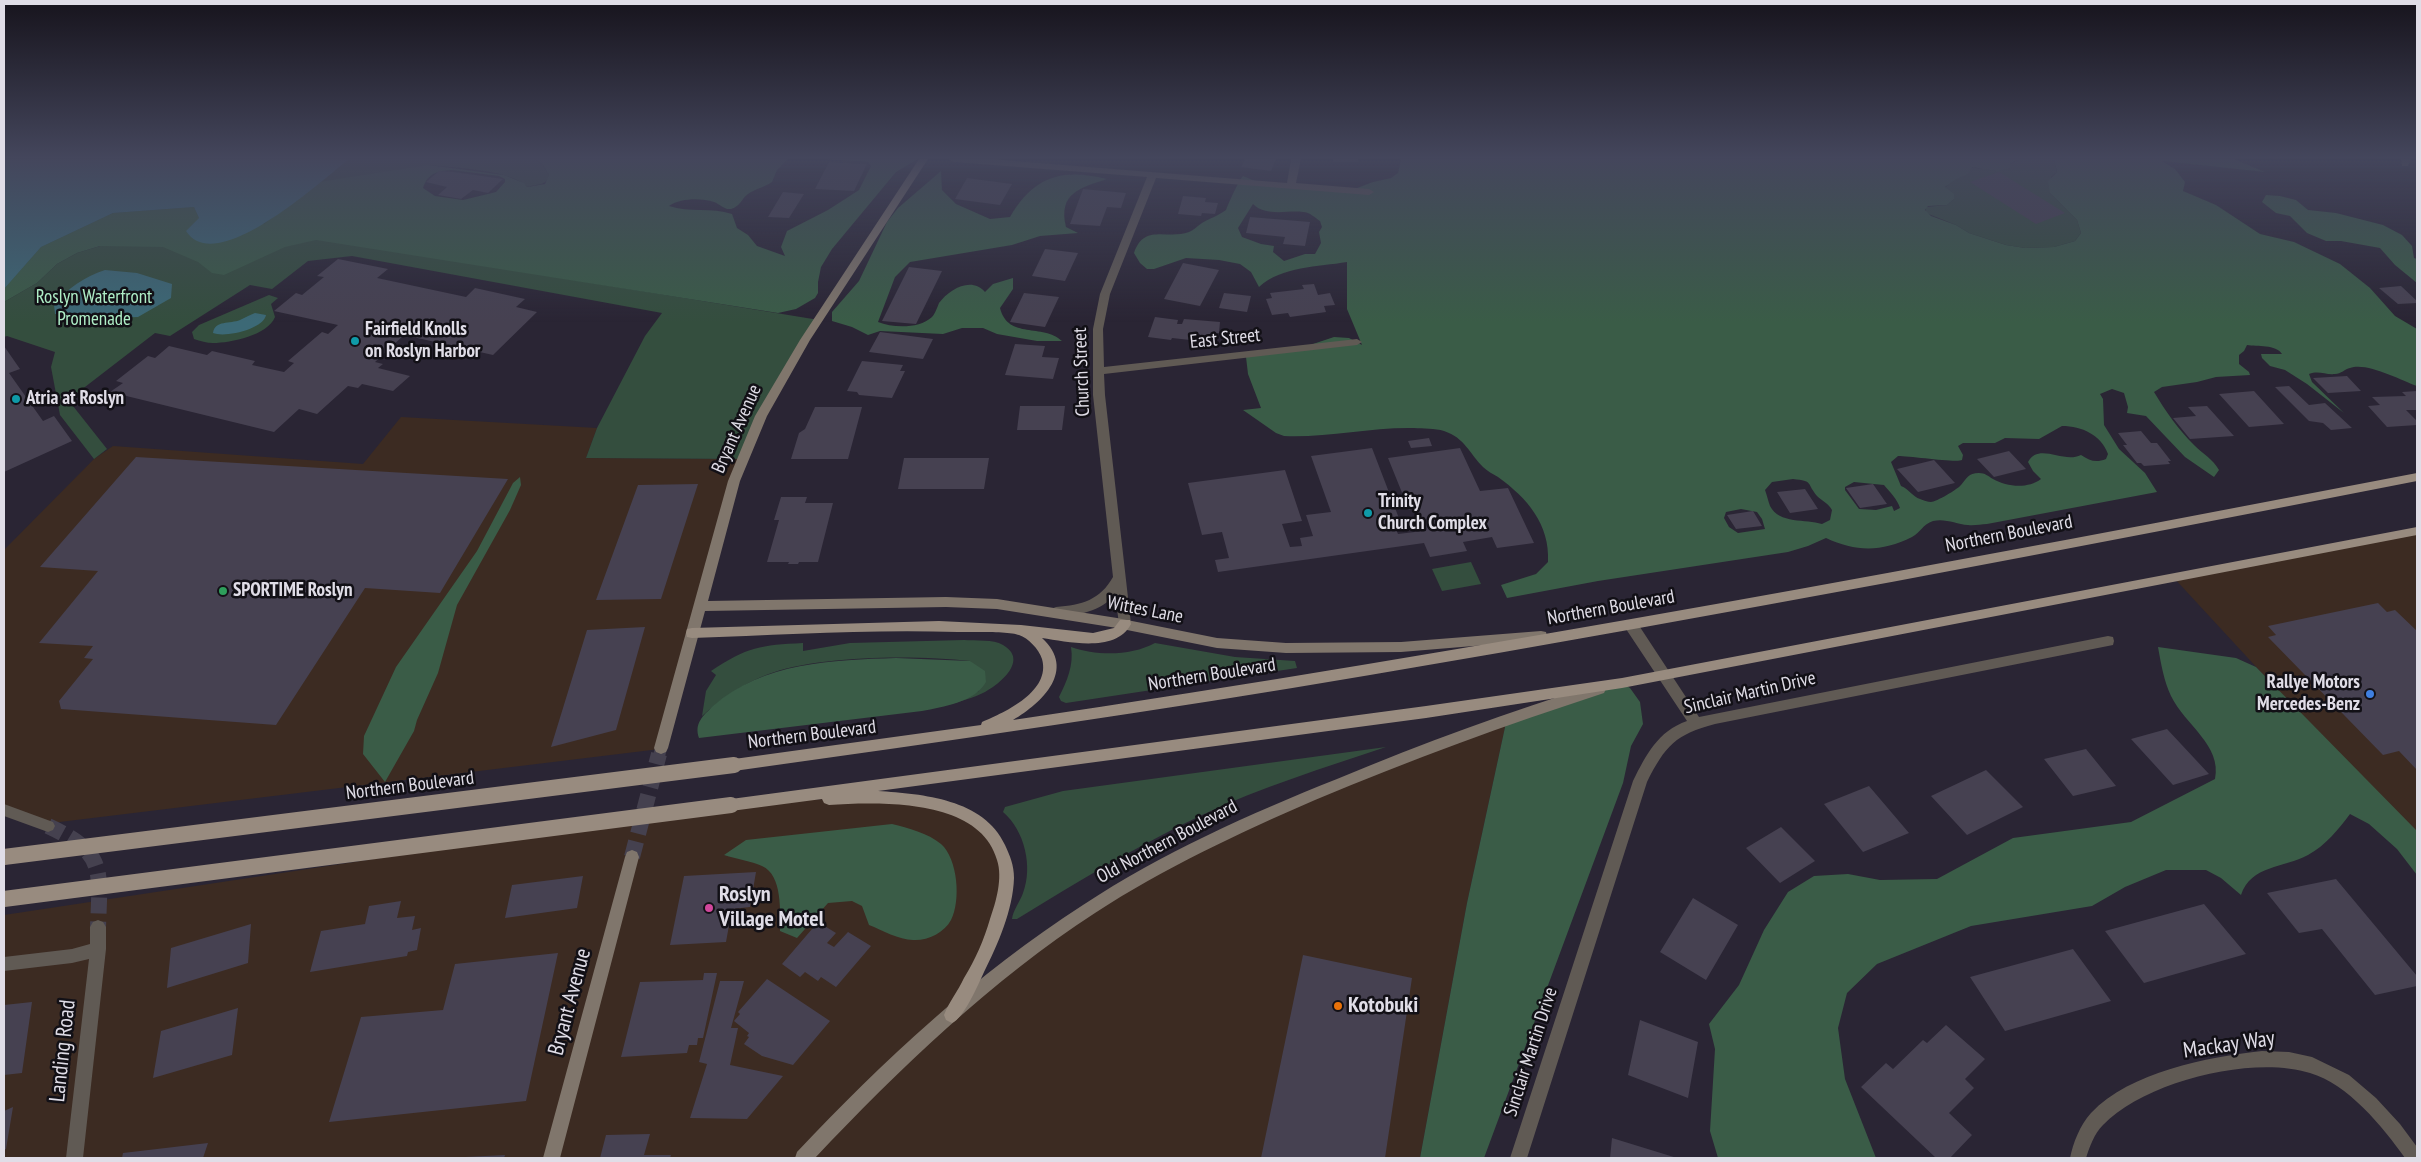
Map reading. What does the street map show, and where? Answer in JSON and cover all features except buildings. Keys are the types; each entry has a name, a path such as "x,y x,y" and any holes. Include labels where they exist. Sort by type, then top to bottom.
{"main road":[{"name":"Bryant Avenue","path":"660,748 734,481 761,416 805,340 888,213"},
{"name":"Northern Boulevard","path":"4,857 965,735 1631,625 2417,477"},
{"path":"4,899 732,805 1426,712 1622,682 2417,531"},
{"name":"Wittes Lane","path":"700,606 946,602 997,604 1125,624 1231,645 1334,649 1402,647 1583,633"},
{"path":"692,633 920,626 1022,630 1096,638 1114,636 1123,629 1125,624"},
{"path":"965,735 999,722 1034,699 1042,689 1049,671 1050,662 1047,652 1039,642 1022,630"},
{"name":"Old Northern Boulevard","path":"803,1158 842,1115 894,1065 1028,952 1104,898 1193,848 1283,806 1459,735 1622,682"},
{"path":"732,805 840,798 912,800 951,808 966,814 988,830 999,844 1005,861 1004,890 998,916 981,962 952,1015"},
{"name":"Bryant Avenue","path":"551,1158 632,857"}],"street":[{"name":"Church Street","path":"1125,624 1098,371 1098,329 1104,294 1137,213"},
{"name":"East Street","path":"1098,371 1357,342"},
{"path":"1056,612 1078,610 1100,602 1114,589 1120,576"},
{"path":"1631,625 1696,723"},
{"name":"Sinclair Martin Drive","path":"1518,1158 1640,781 1658,747 1672,732 1696,723 2108,641"},
{"path":"4,810 48,826"},
{"name":"Landing Road","path":"74,1158 98,950 98,927"},
{"path":"4,964 72,956 98,950"},
{"name":"Mackay Way","path":"2078,1158 2089,1128 2099,1117 2117,1103 2145,1088 2171,1077 2199,1069 2254,1060 2281,1059 2313,1065 2347,1085 2387,1122 2415,1158"}],"shaded area":[{"path":"401,417 597,428 586,458 742,459 660,749 43,824 4,810 4,550 94,459 113,446 363,464"},
{"path":"2417,531 2417,841 2174,578"},
{"path":"1507,718 1467,903 1420,1158 4,1158 4,915 731,805 840,798 934,803 988,829 1006,875 968,989 1193,848"}],"green space":[{"path":"4,213 113,213 4,289"},
{"name":"Roslyn Waterfront Promenade","path":"113,213 354,213 316,238 819,320 742,459 586,458 597,428 645,336 662,313 352,256 308,261 272,289 250,285 170,336 155,333 72,397 73,406 107,449 94,459 60,415 51,367 55,352 7,336 4,337 4,302 37,283 57,264 77,253 100,246"},
{"path":"113,213 197,213 199,218 264,224 278,213 729,213 732,214 737,228 748,235 757,246 785,256 781,247 787,231 822,213 862,213 832,249 821,267 818,293 815,298 796,309 778,313 316,240 285,247 224,275 212,273 198,262 163,247 100,246 77,253 57,264 37,283 4,302 4,289 41,247"},
{"path":"894,213 977,213 990,219 1010,217 1012,213 1064,213 1066,227 1078,233 1040,236 1012,245 910,262 895,277 878,322 898,326 920,324 932,317 943,298 961,286 974,285 980,287 985,292 993,284 1013,278 1013,289 1000,308 1004,318 1018,328 1045,333 1062,341 1037,341 997,334 983,328 962,328 943,334 880,331 868,335 852,327 832,321 832,312 859,281 887,222"},
{"path":"1247,213 1238,228 1242,237 1261,244 1274,246 1273,252 1284,261 1305,254 1315,254 1321,243 1319,232 1322,227 1320,221 1308,213 1928,213 1956,225 1969,233 2006,245 2025,248 2054,247 2075,241 2081,233 2077,220 2070,213 2228,213 2260,234 2294,242 2340,264 2370,288 2395,316 2417,329 2417,386 2384,372 2365,367 2350,368 2337,374 2316,372 2309,374 2312,382 2344,413 2307,384 2285,370 2270,366 2262,358 2261,354 2282,354 2279,351 2271,347 2247,345 2239,355 2239,364 2250,375 2216,377 2162,387 2154,392 2183,433 2217,466 2219,470 2214,477 2185,457 2146,416 2127,413 2128,407 2124,393 2112,389 2100,394 2103,399 2104,425 2119,449 2145,473 2157,492 1987,524 1970,525 1937,520 1927,524 1912,537 1880,548 1858,548 1826,538 1788,552 1598,581 1507,598 1501,585 1536,574 1548,562 1548,548 1545,536 1535,513 1527,503 1509,485 1483,467 1457,438 1440,430 1414,428 1284,436 1276,433 1243,410 1261,408 1248,374 1246,357 1307,346 1334,337 1349,338 1362,345 1347,309 1347,262 1289,271 1268,280 1259,287 1251,272 1240,264 1219,260 1186,258 1154,269 1147,269 1140,263 1134,253 1138,244 1150,235 1189,232 1220,214","holes":["2062,426 2077,428 2096,437 2105,447 2108,454 2106,459 2096,461 2081,455 2067,457 2045,453 2038,454 2033,456 2028,462 2041,479 2036,482 2017,486 2005,484 1983,474 1975,473 1968,476 1952,492 1931,502 1918,498 1901,486 1891,462 1898,456 1958,461 1962,460 1963,455 1958,446 1963,443 1995,443 2005,438 2039,439","1793,479 1809,483 1817,496 1832,510 1830,520 1822,524 1780,516 1770,506 1765,490 1772,482","1854,482 1884,485 1900,508 1894,511 1892,506 1876,510 1859,509 1845,490 1845,487","1741,509 1757,512 1762,519 1765,529 1738,533 1729,527 1724,518 1726,512"]},
{"path":"1927,213 2070,213 2077,220 2081,233 2075,241 2054,247 2025,248 2006,245 1969,233 1956,225"},
{"path":"2277,213 2337,213 2383,225 2402,235 2412,246 2414,258 2417,259 2417,283 2395,265 2380,248 2341,241 2326,241 2307,233 2290,216"},
{"path":"269,295 278,298 271,304 275,317 265,329 239,340 221,343 203,342 194,339 192,332 199,325"},
{"path":"520,477 521,485 510,510 457,605 438,673 414,731 385,782 363,754 364,736 396,667 477,551 513,483"},
{"path":"1471,562 1481,584 1442,591 1432,569"},
{"path":"964,640 999,643 1010,651 1013,664 1004,678 985,692 948,705 979,691 970,661 922,658 866,658 838,660 787,668 766,675 732,693 702,716 706,691 716,675 711,671 745,652 765,646 803,643 803,651 850,643"},
{"path":"1155,643 1235,657 1295,661 1297,668 1066,703 1061,701 1059,697 1071,667 1071,647 1092,652 1114,653 1135,650"},
{"path":"2158,647 2236,658 2256,667 2417,831 2417,875 2397,849 2369,824 2350,814 2320,847 2299,859 2260,873 2252,878 2241,895 2221,878 2206,870 2166,870 2125,887 2092,906 1971,926 1877,964 1847,993 1838,1028 1845,1079 1876,1158 1718,1158 1710,1131 1715,1049 1709,1024 1739,985 1764,930 1788,892 1814,876 1848,874 1880,880 1937,879 2013,838 2131,822 2215,779 2216,767 2208,745 2171,696"},
{"path":"896,658 970,661 985,671 986,682 981,689 966,699 922,711 699,738 698,728 700,720 706,713 733,691 754,680 776,672 824,662"},
{"path":"1622,683 1630,688 1640,702 1643,724 1631,746 1623,783 1484,1158 1420,1158 1467,903 1507,718"},
{"path":"1386,747 1270,787 1202,815 1154,839 1017,919 1012,919 1026,883 1027,861 1022,839 1011,820 1003,812 1005,807 1063,791"},
{"path":"892,824 918,831 936,840 947,851 951,860 957,892 954,912 948,925 929,938 908,940 896,937 869,925 862,906 852,901 828,903 797,938 780,931 779,895 774,877 769,871 758,864 724,855 746,840"}],"water":[{"path":"4,213 113,213 41,247 4,289"},
{"path":"197,213 279,213 243,235 220,243 200,242 186,231 199,218"},
{"path":"105,270 137,273 172,284 171,298 138,317 83,319 55,314 54,305 65,293 83,280"},
{"path":"255,313 266,315 264,320 252,328 235,333 213,333 214,329 220,324 240,320"}],"tunnel":[{"path":"659,756 661,748"},
{"path":"632,857 659,754"},
{"path":"48,826 81,845 90,855 95,865 99,891 98,927"}],"place":[{"name":"Fairfield Knolls on Roslyn Harbor","path":"355,341"},
{"name":"Atria at Roslyn","path":"16,399"},
{"name":"Trinity Church Complex","path":"1368,513"},
{"name":"SPORTIME Roslyn","path":"223,591"},
{"name":"Rallye Motors Mercedes-Benz","path":"2370,694"},
{"name":"Roslyn Village Motel","path":"709,908"},
{"name":"Kotobuki","path":"1338,1006"}]}
